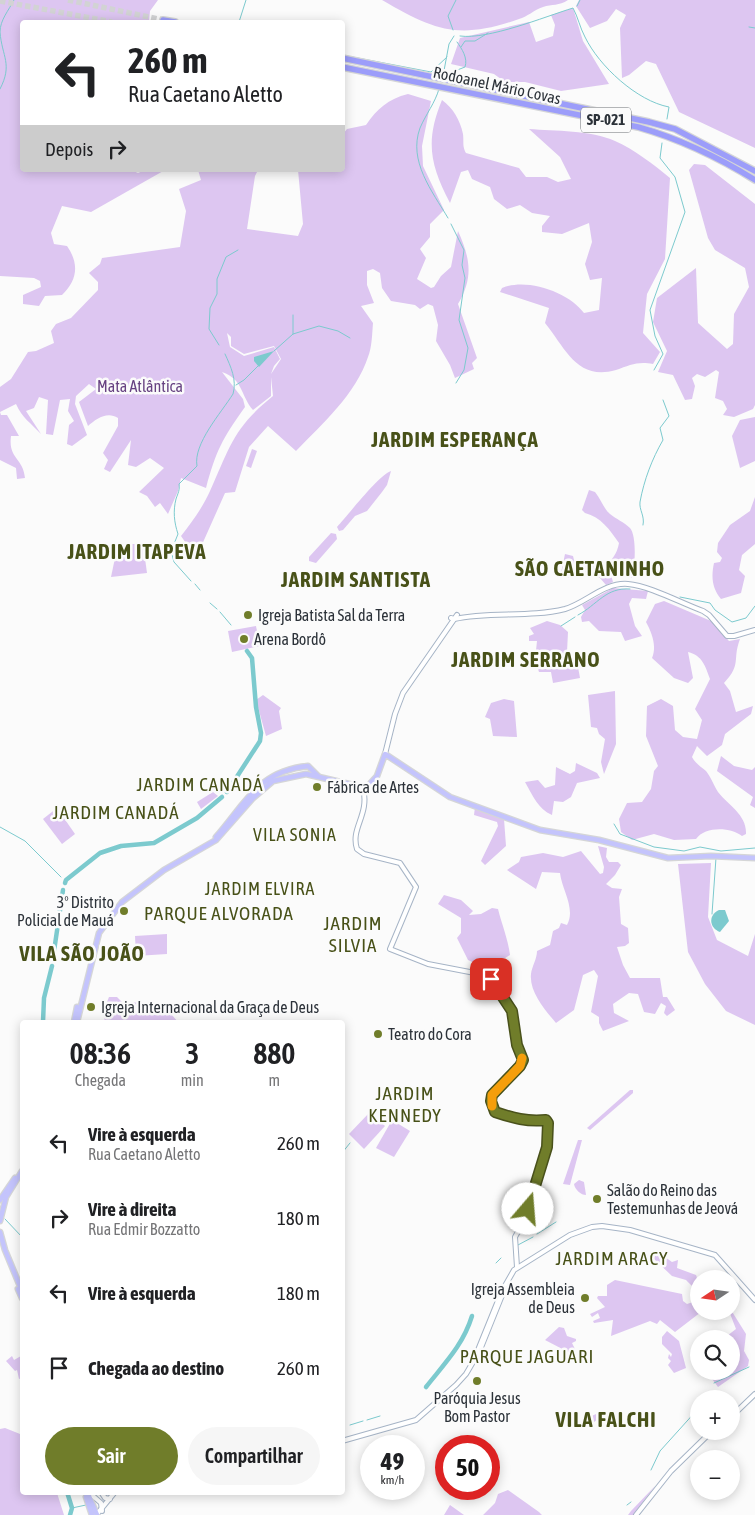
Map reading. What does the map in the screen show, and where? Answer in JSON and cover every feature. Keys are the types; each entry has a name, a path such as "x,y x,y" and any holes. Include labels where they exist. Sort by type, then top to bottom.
{"highway":[{"name":"Rodoanel Mário Covas","path":"345,59 649,122 682,133 755,171"},
{"name":"Rodoanel Mário Covas","path":"345,68 646,129 707,153 755,180"}],"main road":[{"path":"75,1020 92,947 102,923 116,905 167,866 215,838 253,798 268,784 276,780 306,774 363,788 371,784 377,776 385,754 395,714 403,693 454,616 463,617 557,610 574,605 611,586 627,584 644,587 703,611 709,615 727,636 755,630"},
{"path":"385,754 445,794 540,830 599,840 659,856 674,858 706,856 755,858"},
{"path":"76,1020 92,958 103,926 122,902 164,870 214,842 247,799 272,775 309,766 319,777"},
{"path":"298,768 305,770 299,775"},
{"path":"363,788 366,802 355,836 357,849 364,854 400,863 416,886 390,949 428,964 489,977 512,1011 517,1045 523,1060 520,1066 492,1095 491,1101 495,1112 528,1122 546,1120 548,1123 547,1147 527,1212 514,1240 517,1268"},
{"path":"92,947 92,958"},
{"path":"0,1200 20,1169"},
{"path":"0,1221 0,1213 6,1197 20,1174"},
{"path":"345,1440 419,1419 460,1380 476,1355 505,1286 517,1268 579,1230 606,1226 648,1235 715,1255 755,1300"},
{"path":"0,1232 4,1250 20,1287"},
{"path":"0,1246 20,1293"},
{"path":"740,1407 755,1394"},
{"path":"636,1515 671,1471 704,1440"},
{"path":"88,1495 97,1515"},
{"path":"92,1515 90,1499 94,1495"},
{"path":"103,1495 105,1498 110,1499"},
{"path":"97,1515 113,1495"},
{"path":"90,1499 100,1500 102,1511"},
{"path":"90,1508 93,1514 97,1515"}],"green space":[{"path":"0,0 158,0 150,11 149,20 20,20 20,172 161,172 91,212 62,206 51,233 54,244 67,246 71,252 75,271 71,283 62,295 45,296 39,306 23,304 23,295 41,287 40,281 34,278 0,276"},
{"path":"382,0 568,0 543,7 522,18 498,25 463,30 433,25 417,19"},
{"path":"579,0 755,0 755,148 679,112 656,64 646,61 629,75 622,78 620,28 626,15 616,9 607,21 590,28 576,6"},
{"path":"573,8 583,41 609,84 561,91 525,82 505,82 494,74 451,64 460,38 529,22 536,42 553,36 555,25 551,15"},
{"name":"Mata Atlântica","path":"408,94 431,101 422,146 423,166 444,210 430,224 430,237 420,249 426,258 417,279 431,288 434,287 441,276 451,267 458,231 467,259 468,276 458,304 477,358 472,363 474,369 455,378 436,341 438,325 433,306 428,304 420,309 415,305 391,301 382,288 380,273 373,269 367,271 367,285 374,303 361,306 373,323 372,341 363,371 337,408 296,451 268,426 249,447 235,492 225,493 196,558 181,536 204,503 234,439 249,418 273,396 271,377 271,396 253,410 234,379 222,372 243,399 245,407 221,446 206,488 181,478 178,491 168,514 160,503 155,507 147,496 139,492 164,468 150,458 136,467 128,465 131,440 110,472 104,469 108,460 103,453 118,426 118,418 110,415 106,416 88,426 79,402 96,389 89,384 76,396 75,404 87,435 72,446 67,444 69,425 74,421 68,411 70,399 60,400 53,435 46,434 48,400 39,397 34,408 26,411 41,434 18,409 16,404 0,412 0,387 11,379 28,352 36,351 54,343 51,331 56,324 71,318 98,290 98,282 89,273 100,264 102,258 180,247 186,211 179,189 201,180 199,172 257,172 247,229 298,236 303,224 298,172 345,172 345,132 347,129 366,125 384,105 401,96","holes":["227,333 231,337 231,346 244,354 274,346 281,359 271,374 274,366 280,359 274,347 244,356 230,347"]},
{"path":"442,100 450,107 458,119 466,153 519,168 526,177 547,177 558,182 571,179 560,157 529,129 573,132 605,137 637,153 670,178 665,259 647,294 643,333 660,352 653,364 638,363 603,372 591,371 582,367 566,352 545,323 549,308 500,292 502,288 512,285 535,286 558,293 569,299 584,313 599,310 602,278 590,280 585,264 592,242 589,223 562,234 542,232 542,226 550,216 532,213 520,205 507,209 494,199 490,187 472,179 468,170 461,172 450,203 438,177 432,153 433,128"},
{"path":"694,164 705,165 755,204 755,405 753,409 734,417 723,415 727,409 723,401 715,398 719,372 716,370 705,377 697,374 692,378 695,386 692,399 685,400 673,375 658,372 667,351 653,322 657,298 696,268 698,323 727,349 733,344 734,314 749,287 745,268 715,250 708,238 689,170"},
{"path":"0,412 1,415 7,415 19,436 11,436 11,444 14,454 22,466 25,478 17,479 16,468 0,460"},
{"path":"755,417 755,461 740,468 732,436 740,420"},
{"path":"252,449 257,451 251,468 246,466"},
{"path":"391,471 387,485 367,511 355,516 343,530 339,531 337,527 356,505 379,480"},
{"path":"589,490 595,492 608,512 628,526 632,532 635,552 632,578 611,575 613,582 606,585 600,578 582,575 565,578 561,573 565,554 573,556 576,568 588,560 608,568 618,548 619,543 605,525 582,510"},
{"path":"755,497 755,544 742,555 739,570 745,576 741,593 721,599 714,586 713,578 714,563 720,562 722,558 717,552 718,543 730,525 750,511"},
{"path":"331,533 336,534 337,539 316,563 309,561 309,557"},
{"path":"143,544 147,573 111,577 115,558 121,545"},
{"path":"613,588 648,591 646,599 632,598 629,604 635,626 642,636 625,641 621,632 599,631 589,621 582,622 581,617 585,610 582,605"},
{"path":"664,601 711,621 729,641 740,639 735,666 730,677 724,683 730,691 736,712 753,706 751,714 725,734 722,745 707,756 697,746 692,757 708,773 718,792 744,821 746,834 742,836 731,831 718,829 705,832 696,839 674,840 654,834 632,840 621,832 619,819 627,803 642,802 651,789 654,771 658,766 646,736 647,706 661,699 673,706 675,730 683,737 697,739 702,720 695,709 710,679 703,662 697,656 688,652 693,678 688,683 674,678 652,658 653,640 646,622 655,604"},
{"path":"547,621 560,625 568,632 567,652 572,667 578,667 580,678 553,683 551,672 539,672 535,660 537,641 529,641 529,636 534,634 530,628"},
{"name":"Arena Bordô","path":"256,626 260,646 232,652 228,631"},
{"path":"615,691 616,744 604,774 601,762 605,739 599,734 597,728 591,727 588,695"},
{"path":"263,695 281,708 279,711 282,729 266,736 256,700"},
{"path":"504,699 514,701 517,737 493,736 490,719 485,717 491,703"},
{"path":"721,756 734,766 752,770 755,767 755,808 750,805 753,797 717,771"},
{"path":"576,763 597,773 600,778 577,783 571,797 563,802 554,801 552,815 539,806 525,782 538,780 545,788 555,785 556,767 570,774 575,771"},
{"path":"213,792 218,796 201,809 197,802"},
{"path":"475,807 504,819 506,846 485,865 481,861 498,826 497,822 474,815"},
{"path":"57,808 75,834 62,844 43,819"},
{"path":"598,846 607,848 606,857 609,862 618,862 621,865 606,884 612,888 622,889 619,897 621,924 628,928 629,943 625,946 617,947 623,965 630,978 660,978 663,997 667,997 675,1010 667,1016 664,1013 666,1006 661,1003 655,1014 644,1012 638,994 629,993 613,1004 614,1013 629,1021 603,1031 599,1023 599,1017 591,1012 598,976 594,970 583,975 574,1010 556,1023 535,994 531,981 532,968 537,951 550,945 553,931 559,928 561,923 567,925 569,919 569,906 560,873 542,872 536,889 507,870 519,862 521,857 543,853 563,857 581,851 600,874 603,873 604,867"},
{"path":"711,863 708,917 717,940 748,956 755,934 755,1025 726,1011 705,984 688,952 678,864"},
{"path":"444,895 461,900 473,911 469,915 481,914 492,908 498,909 510,955 487,969 468,960 457,938 461,933 461,918 438,904"},
{"path":"167,934 167,954 136,956 135,936"},
{"path":"109,997 117,997 122,1002 146,1003 165,1007 176,1020 105,1020 103,1012"},
{"path":"630,1090 633,1090 633,1093 590,1130 587,1128"},
{"path":"370,1112 385,1126 364,1149 349,1134"},
{"path":"392,1120 410,1131 394,1157 376,1148"},
{"path":"578,1140 582,1140 570,1185 563,1184"},
{"path":"579,1180 584,1182 586,1195 578,1192 574,1184"},
{"path":"655,1250 672,1262 678,1260 677,1268 690,1273 690,1284 686,1280 672,1276 652,1257 651,1253"},
{"path":"615,1280 682,1294 683,1301 687,1304 690,1303 691,1320 675,1332 660,1320 657,1324 650,1321 611,1336 613,1320 594,1323 593,1321 600,1318 598,1313 592,1317 590,1314 605,1307 597,1298 598,1296 607,1296 607,1285"},
{"path":"732,1320 737,1320 746,1334 744,1351 749,1360 748,1366 740,1372 740,1330 735,1330"},
{"path":"559,1327 564,1328 567,1336 576,1339 572,1343 575,1349 569,1351 570,1353 545,1340"},
{"path":"667,1331 679,1341 686,1368 674,1373 668,1365 671,1361 668,1358 669,1354 671,1357 672,1354 662,1344 662,1337"},
{"path":"12,1356 14,1360 20,1357 20,1379 17,1370 15,1371 6,1361"},
{"path":"713,1380 728,1380 718,1387"},
{"path":"596,1414 599,1418 587,1428 583,1420"},
{"path":"5,1428 20,1434 20,1495 58,1495 64,1515 0,1515 0,1429"},
{"path":"655,1486 633,1515 628,1515 631,1511"},
{"path":"508,1490 542,1515 483,1515 496,1500 500,1500 500,1493"},
{"path":"450,1505 464,1515 444,1515"}],"water":[{"path":"274,351 259,367 254,361 254,357"},
{"path":"725,910 729,921 720,932 714,928 711,921 715,912"}],"waterway":[{"path":"0,89 6,73 6,61 0,28 14,0"},
{"path":"240,20 246,0"},
{"path":"453,30 448,16 456,0"},
{"path":"577,6 580,0"},
{"path":"460,36 485,35 573,8 591,48 609,70 620,81 644,98 669,107 667,119"},
{"path":"749,27 755,28"},
{"path":"461,47 465,41 475,41 488,33"},
{"path":"443,76 449,44 454,36"},
{"path":"447,74 465,67 466,64 463,51 457,42"},
{"path":"345,56 431,72 447,57"},
{"path":"439,89 420,128 417,152 419,164 429,186 448,218"},
{"path":"654,370 663,354 655,336 650,310 685,212 675,177 660,158 662,143"},
{"path":"451,224 464,250 462,265 465,278 459,320 468,348 464,370 456,383"},
{"path":"219,345 209,329 210,308 217,294 217,279 226,257 238,250"},
{"path":"293,315 293,334"},
{"path":"274,351 293,334 319,326 338,331 350,338"},
{"path":"174,544 178,534 174,512 179,484 197,466 197,457 203,439 233,394 234,379 225,354"},
{"path":"236,385 259,365"},
{"path":"643,525 640,502 649,470 663,440 660,428 669,416 663,400"},
{"path":"171,551 174,562 191,581"},
{"path":"195,584 200,590"},
{"path":"578,615 608,594 622,589 630,589"},
{"path":"680,597 710,603 715,610 732,622 746,618 755,606"},
{"path":"210,603 217,609"},
{"path":"220,612 231,625"},
{"path":"561,626 575,617"},
{"path":"227,792 260,741 261,733 256,707 252,658 247,651"},
{"path":"65,883 66,880 100,853 121,846 154,843 197,818 222,797"},
{"path":"614,824 620,834 654,847 684,851 700,847 721,851 755,848"},
{"path":"0,827 25,841 61,877"},
{"path":"712,914 716,858"},
{"path":"53,958 63,890"},
{"path":"43,1020 44,998 52,966"},
{"path":"345,1149 350,1143"},
{"path":"5,1219 20,1235"},
{"path":"537,1234 556,1222"},
{"path":"518,1245 533,1237"},
{"path":"496,1263 501,1258"},
{"path":"426,1387 447,1362 464,1336 472,1316"},
{"path":"714,1383 749,1367"},
{"path":"367,1420 380,1416"},
{"path":"651,1470 660,1451 690,1418"},
{"path":"350,1425 363,1421"},
{"path":"68,1495 72,1508 70,1515"},
{"path":"627,1505 631,1502"},
{"path":"72,1508 86,1505"}],"tunnel":[{"path":"68,0 163,20"},
{"path":"0,1 101,20"}],"slow traffic":[{"path":"492,1106 492,1095 520,1066 522,1058"}],"place":[{"name":"Igreja Batista Sal da Terra","path":"248,615"},
{"name":"Arena Bordô","path":"244,639"},
{"name":"Fábrica de Artes","path":"317,787"},
{"name":"3º Distrito Policial de Mauá","path":"124,911"},
{"name":"Igreja Internacional da Graça de Deus","path":"91,1007"},
{"name":"Teatro do Cora","path":"378,1034"},
{"name":"Salão do Reino das Testemunhas de Jeová","path":"597,1199"},
{"name":"Igreja Assembleia de Deus","path":"585,1298"},
{"name":"Paróquia Jesus Bom Pastor","path":"477,1381"}],"district":[{"name":"JARDIM ESPERANÇA","path":"455,440"},
{"name":"JARDIM ITAPEVA","path":"137,552"},
{"name":"SÃO CAETANINHO","path":"590,569"},
{"name":"JARDIM SANTISTA","path":"356,580"},
{"name":"JARDIM SERRANO","path":"526,660"},
{"name":"JARDIM CANADÁ","path":"200,784"},
{"name":"JARDIM CANADÁ","path":"116,812"},
{"name":"VILA SONIA","path":"295,835"},
{"name":"JARDIM ELVIRA","path":"260,889"},
{"name":"PARQUE ALVORADA","path":"219,913"},
{"name":"JARDIM SILVIA","path":"353,934"},
{"name":"VILA SÃO JOÃO","path":"82,954"},
{"name":"JARDIM KENNEDY","path":"405,1104"},
{"name":"JARDIM ARACY","path":"612,1258"},
{"name":"PARQUE JAGUARI","path":"527,1356"},
{"name":"VILA FALCHI","path":"606,1420"}],"route":[{"path":"491,979 512,1011 517,1045 523,1060 509,1079 492,1095 493,1108 495,1112 528,1122 548,1121 549,1137 547,1147 528,1209"}]}
